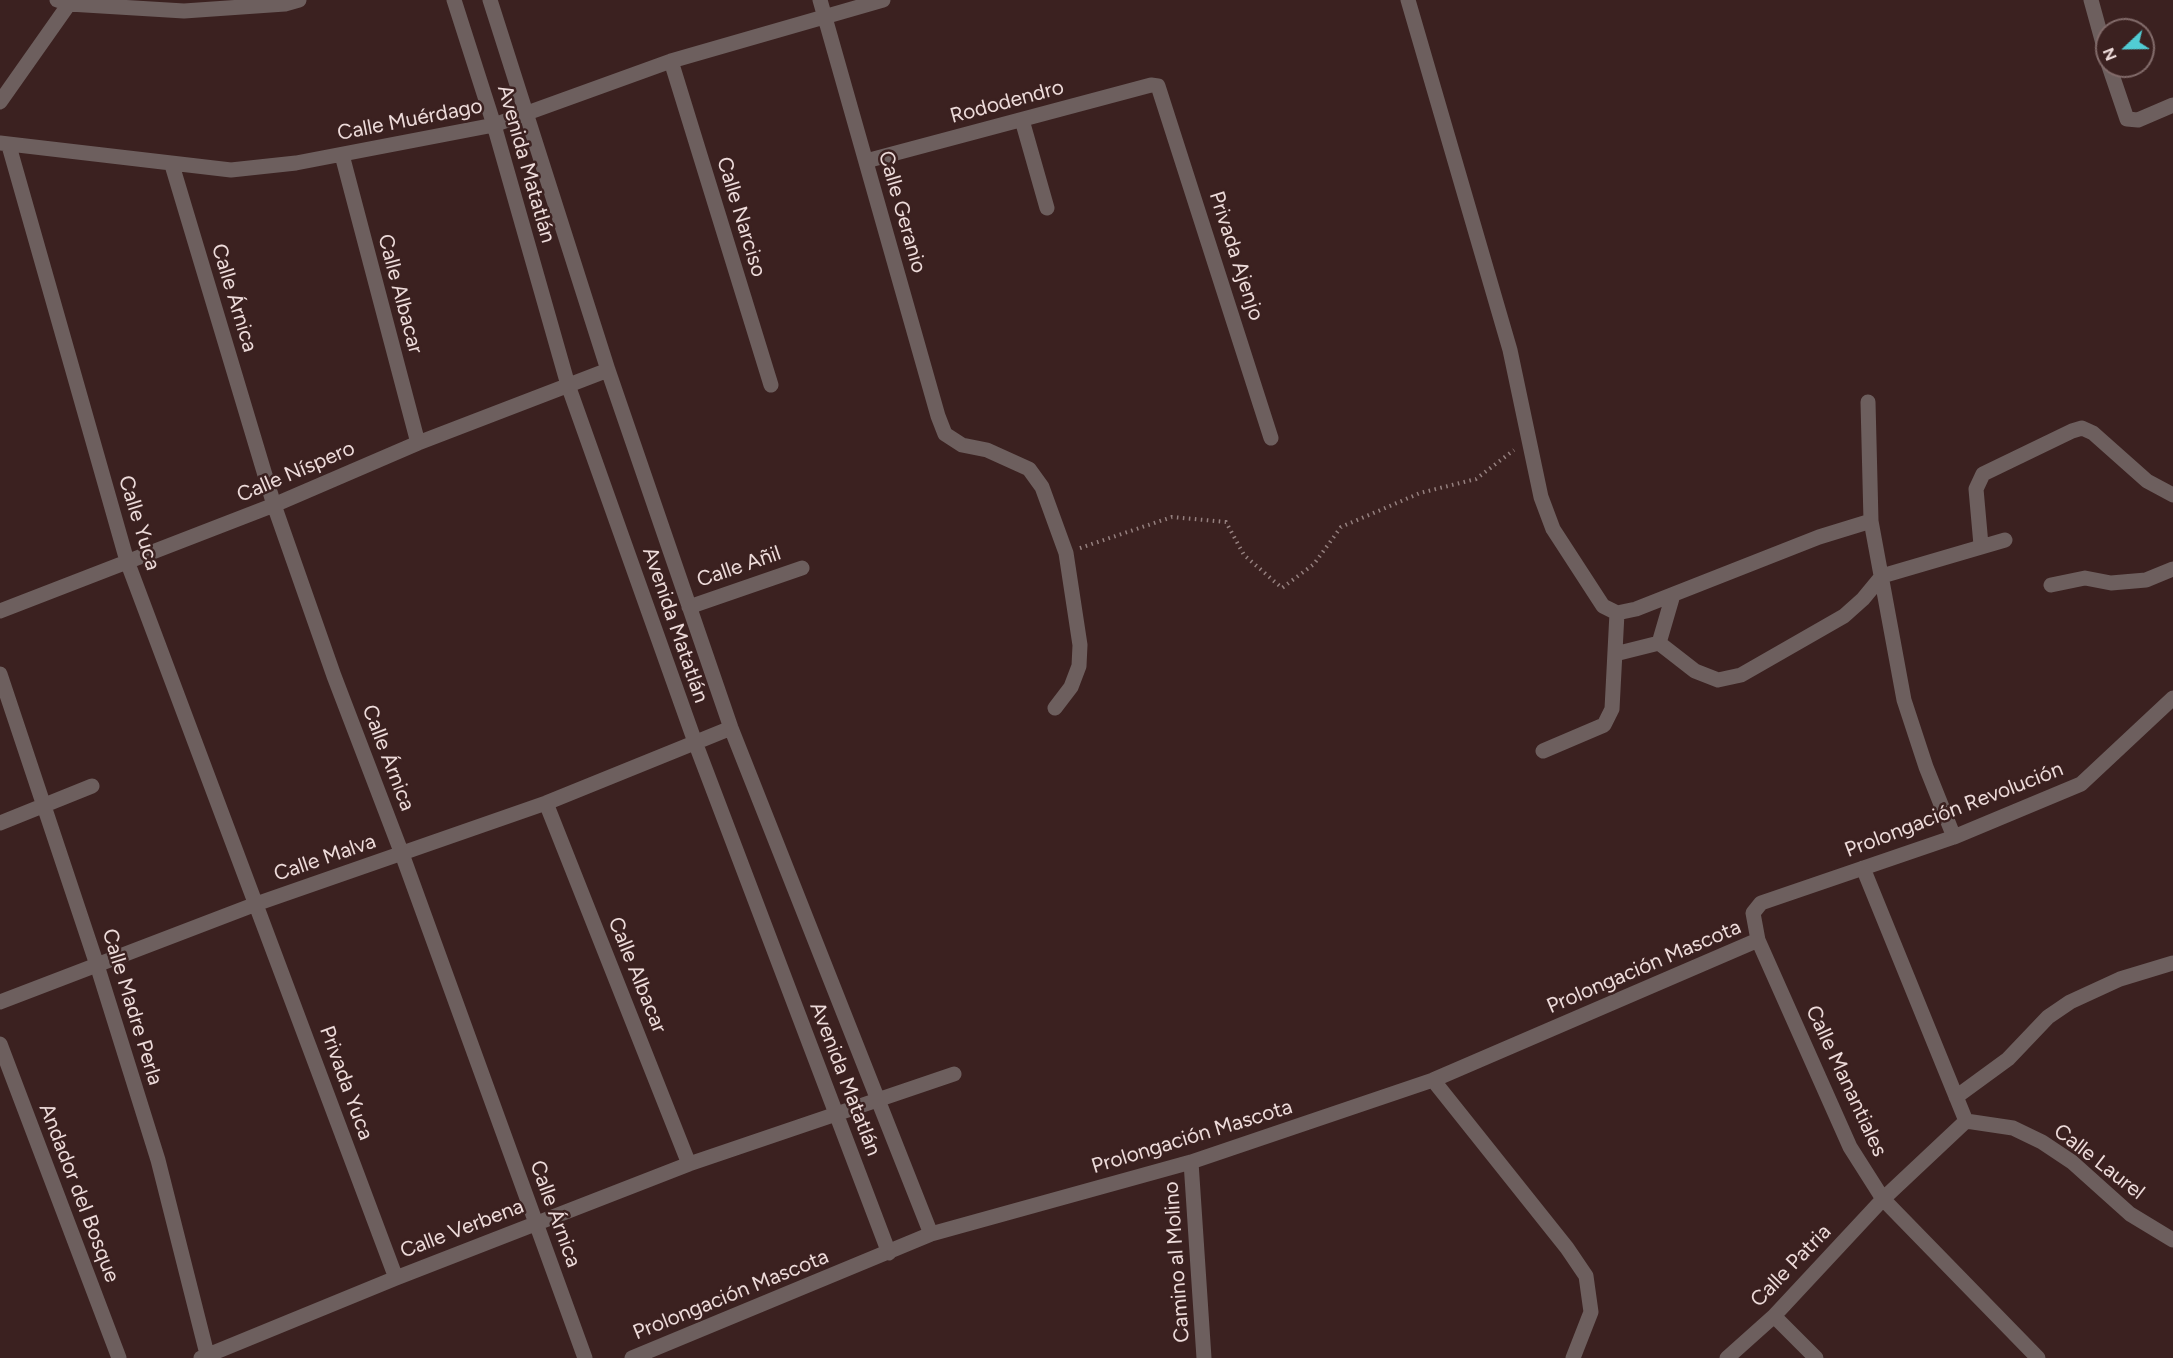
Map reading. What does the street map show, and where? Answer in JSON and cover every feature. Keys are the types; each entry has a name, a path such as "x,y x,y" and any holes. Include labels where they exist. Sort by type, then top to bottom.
{"street":[{"name":"Avenida Matatlán","path":"454,0 494,125 568,386 695,742 889,1253"},
{"name":"Avenida Matatlán","path":"490,0 608,370 731,728 931,1234"},
{"name":"Calle Geranio","path":"820,0 945,434 962,445 987,450 1029,469 1042,487 1066,553"},
{"name":"Calle Muérdago","path":"4,144 231,170 342,155 494,125 527,115 671,60 883,0"},
{"path":"1408,0 1510,350 1527,440 1541,497 1553,529 1603,606 1617,613 1636,609 1820,537 1871,521"},
{"path":"2091,0 2096,18"},
{"path":"0,102 63,2 134,4 184,11 289,1"},
{"name":"Calle Narciso","path":"671,60 771,385"},
{"path":"2113,78 2127,119 2139,120 2173,105"},
{"name":"Rododendro","path":"866,161 1151,85 1158,86"},
{"name":"Privada Ajenjo","path":"1158,86 1271,438"},
{"path":"1023,120 1047,208"},
{"name":"Calle Yuca","path":"4,144 127,561 256,904"},
{"name":"Calle Albacar","path":"342,155 418,443"},
{"name":"Calle Árnica","path":"172,165 274,505 334,676 402,854 585,1358"},
{"name":"Calle Níspero","path":"0,611 274,505 418,443 608,370"},
{"path":"1868,402 1871,521 1904,700 1926,767 1954,837"},
{"path":"1981,545 1976,489 1983,474 2082,428 2093,433 2147,481 2173,495"},
{"path":"1615,654 1659,643 1703,674 1718,680 1741,675 1844,616 1863,599 1882,576 1981,545 2005,540"},
{"path":"1055,708 1071,687 1079,666 1080,645 1066,553"},
{"name":"Calle Añil","path":"689,607 802,568"},
{"path":"2051,585 2085,578 2111,583 2146,580 2173,569"},
{"path":"1659,643 1673,595"},
{"path":"1543,751 1604,724 1612,709 1617,613"},
{"name":"Calle Madre Perla","path":"0,674 45,804 158,1160 205,1357"},
{"name":"Prolongación Revolución","path":"1758,940 1753,913 1761,903 1954,837 2081,784 2173,698"},
{"name":"Calle Malva","path":"0,1002 256,904 546,803 731,728"},
{"path":"0,823 92,786"},
{"name":"Calle Albacar","path":"546,803 689,1164"},
{"path":"1863,868 1966,1121 1883,1199"},
{"name":"Privada Yuca","path":"256,904 396,1278"},
{"name":"Prolongación Mascota","path":"632,1358 931,1234 1191,1162 1433,1080 1758,940"},
{"name":"Calle Manantiales","path":"1758,940 1850,1148 1883,1199 2038,1358"},
{"path":"1956,1097 2008,1059 2048,1017 2070,1002 2120,979 2173,963"},
{"name":"Andador del Bosque","path":"0,1044 119,1358"},
{"name":"Calle Verbena","path":"205,1357 396,1278 689,1164 954,1074"},
{"path":"1433,1080 1567,1248 1586,1276 1591,1312 1573,1358"},
{"name":"Calle Laurel","path":"1966,1121 1992,1123 2013,1128 2042,1142 2072,1162 2130,1214 2173,1240"},
{"name":"Camino al Molino","path":"1191,1162 1204,1358"},
{"name":"Calle Patria","path":"1728,1358 1774,1316 1883,1199"},
{"path":"1774,1316 1816,1358"}],"path":[{"path":"1066,553 1172,517 1226,522 1244,555 1282,588 1314,564 1341,527 1420,493 1476,479 1527,440"}]}
